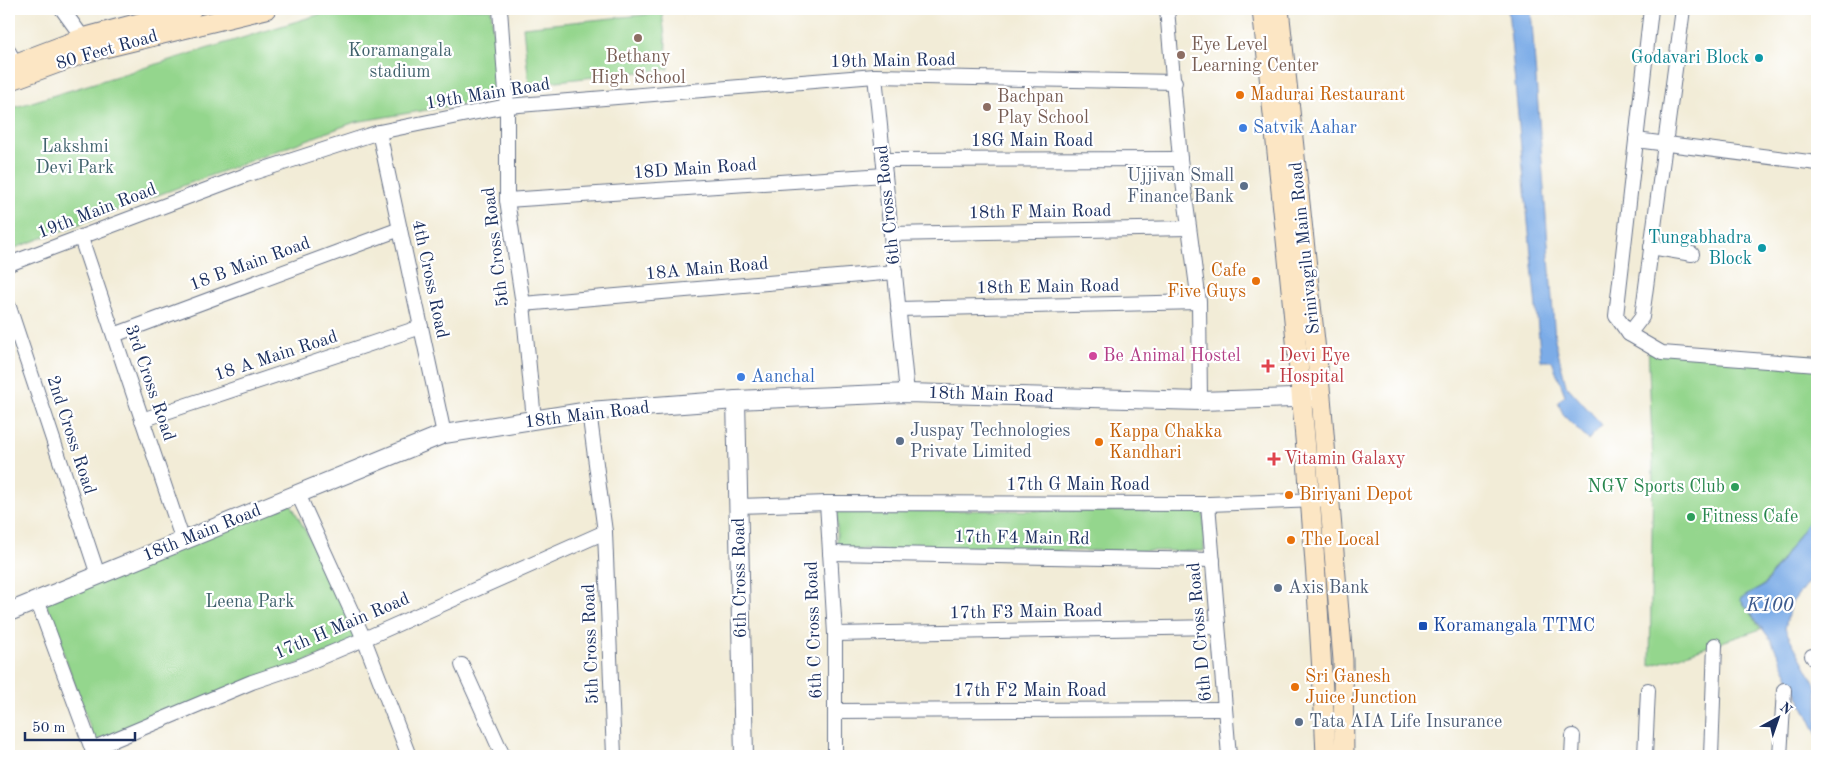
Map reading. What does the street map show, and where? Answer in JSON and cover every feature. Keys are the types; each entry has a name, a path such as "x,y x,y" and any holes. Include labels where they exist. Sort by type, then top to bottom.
{"main road":[{"name":"80 Feet Road","path":"10,66 85,45 192,9"},
{"name":"80 Feet Road","path":"85,45 266,9"},
{"name":"Srinivagilu Main Road","path":"1262,9 1302,396 1320,500 1343,660 1344,756"},
{"name":"Srinivagilu Main Road","path":"1279,9 1321,397 1322,669 1326,756"}],"street":[{"path":"62,9 85,45"},
{"name":"5th Cross Road","path":"500,9 507,106 506,200 522,304 534,420"},
{"path":"1167,9 1175,82 1180,159 1199,302 1200,401"},
{"path":"1651,9 1616,316 1629,334 1662,352 1817,365"},
{"path":"1629,334 1642,317 1682,9"},
{"name":"19th Main Road","path":"9,264 246,175 379,132 507,106 875,76 1175,82"},
{"name":"6th Cross Road","path":"875,76 907,393"},
{"name":"4th Cross Road","path":"379,132 444,434"},
{"path":"1636,140 1817,163"},
{"name":"18G Main Road","path":"884,160 1180,159"},
{"name":"18D Main Road","path":"506,200 885,175"},
{"name":"18th F Main Road","path":"891,234 1189,228"},
{"name":"18 B Main Road","path":"114,335 400,229"},
{"name":"3rd Cross Road","path":"81,238 183,541"},
{"path":"1651,247 1692,254"},
{"name":"18A Main Road","path":"522,304 895,272"},
{"name":"18th E Main Road","path":"898,309 1199,302"},
{"name":"2nd Cross Road","path":"9,307 98,575"},
{"name":"18 A Main Road","path":"142,420 421,328"},
{"name":"18th Main Road","path":"10,608 36,600 444,434 589,411 736,400 907,393 1200,401 1302,396 1321,397"},
{"name":"6th Cross Road","path":"736,400 744,756"},
{"name":"5th Cross Road","path":"589,411 605,532 614,756"},
{"path":"298,494 364,638 409,756"},
{"name":"17th G Main Road","path":"738,506 827,503 1208,504 1320,500"},
{"name":"6th C Cross Road","path":"827,503 834,634 835,756"},
{"name":"6th D Cross Road","path":"1208,504 1229,756"},
{"name":"17th H Main Road","path":"36,600 92,749 252,682 300,666 605,532"},
{"name":"17th F4 Main Rd","path":"830,553 1213,560"},
{"name":"17th F3 Main Road","path":"834,634 1218,627"},
{"path":"1711,756 1715,644"},
{"path":"462,665 503,756"},
{"path":"1645,756 1648,690"},
{"path":"1780,756 1784,690"},
{"name":"17th F2 Main Road","path":"835,711 1225,709"},
{"path":"1572,756 1573,736"}],"green space":[{"name":"Lakshmi Devi Park","path":"337,9 491,9 499,98 355,122 15,248 9,231 9,109"},
{"path":"662,13 669,69 529,84 523,27"},
{"name":"NGV Sports Club","path":"1648,345 1817,356 1817,509 1763,586 1740,599 1761,629 1650,666 1653,465"},
{"name":"Leena Park","path":"291,504 364,639 95,741 45,601"},
{"path":"837,510 1204,511 1204,551 837,550"}],"water":[{"path":"1508,9 1531,9 1555,340 1566,385 1602,425 1588,440 1564,416 1558,402 1565,395 1552,361 1541,361"},
{"name":"K100","path":"1817,509 1817,570 1790,605 1785,629 1817,688 1817,735 1771,640 1740,599 1764,586"}],"place":[{"name":"Bethany High School","path":"638,38"},
{"name":"Eye Level Learning Center","path":"1181,55"},
{"name":"Godavari Block","path":"1759,58"},
{"name":"Madurai Restaurant","path":"1240,95"},
{"name":"Bachpan Play School","path":"987,107"},
{"name":"Satvik Aahar","path":"1243,128"},
{"name":"Ujjivan Small Finance Bank","path":"1244,186"},
{"name":"Tungabhadra Block","path":"1762,248"},
{"name":"Cafe Five Guys","path":"1256,281"},
{"name":"Be Animal Hostel","path":"1093,356"},
{"name":"Devi Eye Hospital","path":"1268,366"},
{"name":"Aanchal","path":"741,377"},
{"name":"Juspay Technologies Private Limited","path":"900,441"},
{"name":"Kappa Chakka Kandhari","path":"1099,442"},
{"name":"Vitamin Galaxy","path":"1274,459"},
{"name":"NGV Sports Club","path":"1735,487"},
{"name":"Biriyani Depot","path":"1289,495"},
{"name":"Fitness Cafe","path":"1691,517"},
{"name":"The Local","path":"1291,540"},
{"name":"Axis Bank","path":"1278,588"},
{"name":"Koramangala TTMC","path":"1423,626"},
{"name":"Sri Ganesh Juice Junction","path":"1295,687"},
{"name":"Tata AIA Life Insurance","path":"1299,722"}],"park label":[{"name":"Koramangala stadium","path":"400,61"}]}
